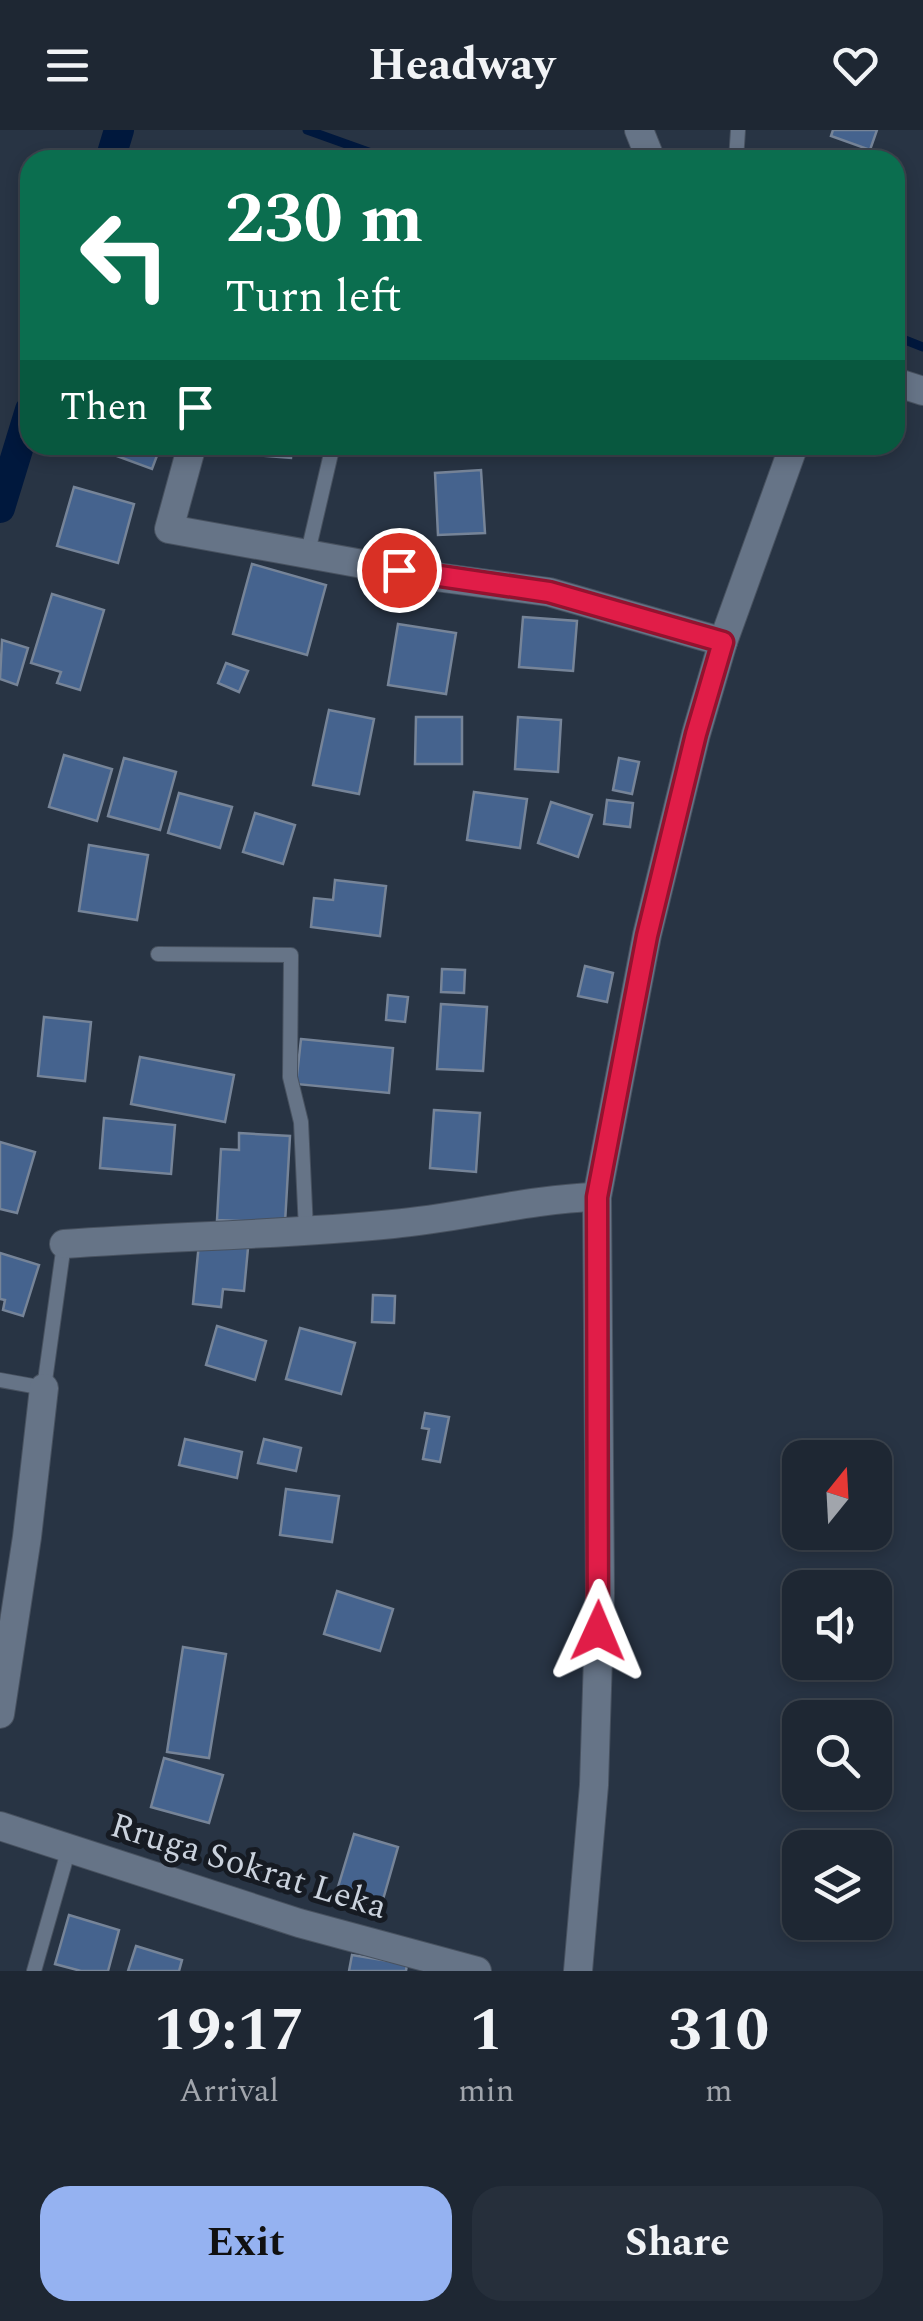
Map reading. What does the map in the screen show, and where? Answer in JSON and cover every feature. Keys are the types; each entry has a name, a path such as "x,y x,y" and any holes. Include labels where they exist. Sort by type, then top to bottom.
{"street":[{"path":"189,455 169,528 429,576 549,592 723,642"},
{"path":"578,1971 594,1785 600,1593 597,1197 647,936 696,734 723,642 790,455"},
{"path":"64,1244 436,1220 544,1199 597,1197"},
{"path":"0,1714 27,1538 44,1388"},
{"name":"Rruga Sokrat Leka","path":"0,1826 299,1923 477,1971"}],"lane":[{"path":"308,552 331,455"},
{"path":"158,954 292,956 290,1077 301,1122 306,1230"},
{"path":"0,1380 44,1388 64,1244"},
{"path":"34,1971 69,1848"}],"building":[{"path":"833,130 877,130 870,150 831,136"},
{"path":"114,455 157,455 152,469"},
{"path":"481,470 485,533 438,535 435,473"},
{"path":"74,487 134,504 118,563 57,546"},
{"path":"252,564 326,585 307,655 233,634"},
{"path":"52,594 104,610 80,690 57,683 61,672 31,663"},
{"path":"523,617 577,621 573,671 519,667"},
{"path":"398,624 456,633 446,694 388,685"},
{"path":"2,640 28,648 17,685 0,679"},
{"path":"226,663 248,671 239,692 218,683"},
{"path":"329,710 374,719 359,794 313,785"},
{"path":"416,717 462,717 462,764 415,764"},
{"path":"518,717 561,720 558,772 515,769"},
{"path":"64,755 112,769 97,821 49,807"},
{"path":"124,758 176,772 160,830 108,816"},
{"path":"619,758 639,762 632,794 613,790"},
{"path":"474,792 527,799 520,848 467,840"},
{"path":"179,793 232,807 220,848 168,833"},
{"path":"607,800 633,803 630,827 604,824"},
{"path":"551,802 592,815 578,857 538,843"},
{"path":"255,813 295,825 283,864 243,852"},
{"path":"89,845 148,855 137,920 79,911"},
{"path":"335,880 386,886 380,936 311,927 314,898 333,900"},
{"path":"585,966 613,973 607,1002 578,996"},
{"path":"442,969 465,970 464,993 441,992"},
{"path":"388,995 408,997 405,1022 386,1020"},
{"path":"441,1004 487,1007 483,1071 437,1069"},
{"path":"44,1017 91,1022 85,1081 38,1076"},
{"path":"301,1039 393,1048 389,1093 296,1084"},
{"path":"140,1057 234,1075 225,1122 131,1104"},
{"path":"434,1110 480,1113 476,1172 430,1168"},
{"path":"104,1118 175,1125 171,1174 100,1168"},
{"path":"239,1133 290,1136 285,1223 217,1220 221,1149 239,1150"},
{"path":"0,1142 35,1152 17,1213 0,1209"},
{"path":"199,1243 248,1248 244,1291 223,1289 221,1307 193,1304"},
{"path":"0,1253 39,1265 23,1316 3,1310"},
{"path":"373,1295 395,1296 394,1323 372,1322"},
{"path":"217,1326 266,1341 255,1380 206,1365"},
{"path":"300,1328 355,1343 341,1394 286,1379"},
{"path":"425,1413 449,1417 440,1462 423,1459 429,1429 422,1428"},
{"path":"185,1439 242,1452 237,1478 179,1465"},
{"path":"264,1439 301,1448 296,1471 258,1463"},
{"path":"286,1489 339,1496 332,1542 280,1535"},
{"path":"337,1591 393,1609 380,1651 324,1634"},
{"path":"183,1647 226,1654 209,1758 167,1752"},
{"path":"164,1758 223,1775 209,1823 151,1807"},
{"path":"354,1834 398,1847 380,1910 335,1897"},
{"path":"69,1915 119,1930 108,1971 81,1971 55,1964"},
{"path":"136,1946 182,1960 179,1971 128,1971"},
{"path":"352,1955 407,1964 406,1971 349,1971"}],"waterway":[{"path":"113,150 119,130"},
{"path":"307,130 363,150"},
{"path":"905,340 923,347"},
{"path":"0,508 20,443"}],"route":[{"path":"399,570 549,592 723,642 696,734 647,936 597,1197 598,1631"}]}
